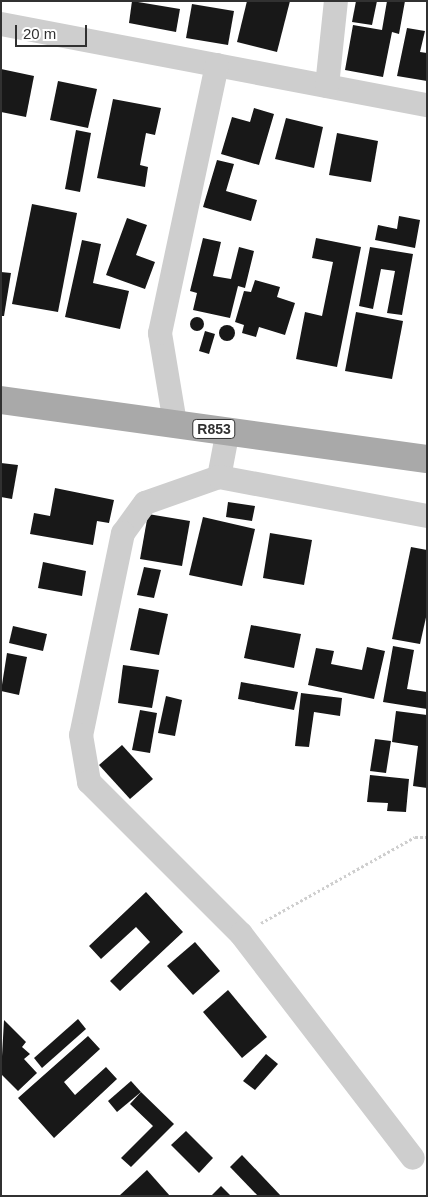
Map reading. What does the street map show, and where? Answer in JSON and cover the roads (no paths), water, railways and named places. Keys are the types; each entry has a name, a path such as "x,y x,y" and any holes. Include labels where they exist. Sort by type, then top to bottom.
{"main road":[{"name":"R853","path":"1,400 427,459"}],"street":[{"path":"327,86 336,1"},
{"path":"1,24 427,104"},
{"path":"175,423 160,333 217,65"},
{"path":"220,477 228,430"},
{"path":"413,1158 241,934 89,782 81,735 123,533 144,503 220,477 427,516"}]}
